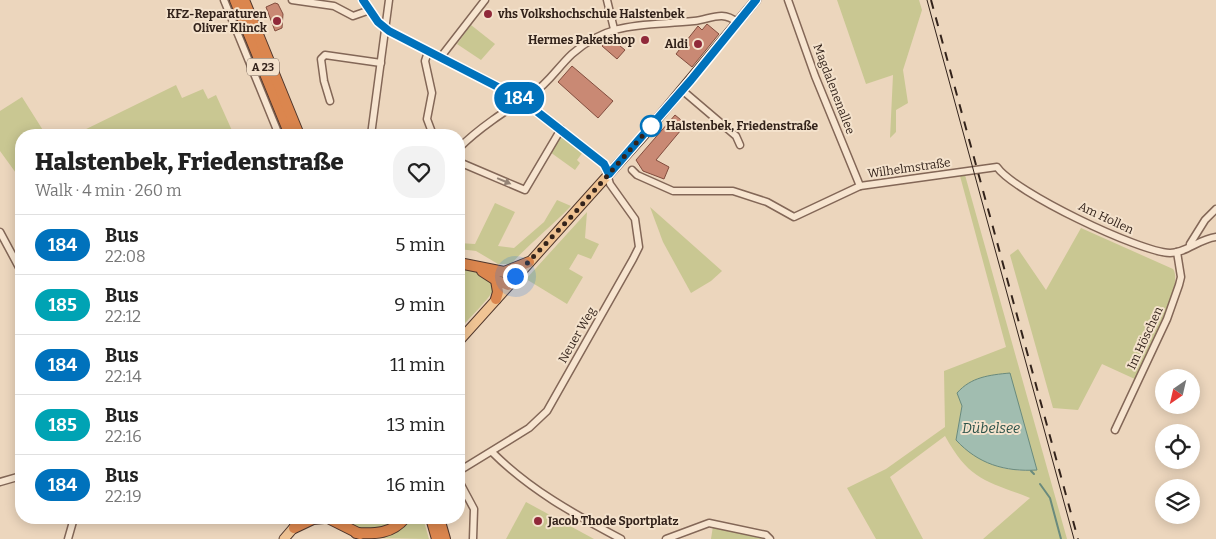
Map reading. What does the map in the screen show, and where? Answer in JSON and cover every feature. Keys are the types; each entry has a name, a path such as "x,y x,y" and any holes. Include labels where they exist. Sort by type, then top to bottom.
{"highway":[{"name":"A 23","path":"235,0 288,129"},
{"name":"A 23","path":"244,0 297,129"},
{"path":"497,276 529,262"},
{"path":"465,264 475,266 497,276 508,285"},
{"path":"496,299 498,292 497,276"},
{"path":"294,528 302,524"},
{"path":"339,524 373,539"},
{"path":"356,533 385,532 399,524"},
{"path":"432,524 436,539"},
{"path":"441,524 445,539"}],"main road":[{"path":"465,334 609,174 682,90 756,0"},
{"path":"284,539 297,524"}],"street":[{"path":"224,0 277,129"},
{"path":"292,0 334,6 353,16 370,10"},
{"path":"363,0 386,29"},
{"path":"373,129 389,0"},
{"path":"440,58 485,0"},
{"path":"607,0 614,29"},
{"name":"Magdalenenallee","path":"788,0 815,76 860,186"},
{"path":"465,142 475,132 512,109 521,99 543,86 580,47 614,29 647,23 696,21 720,15 730,17 737,22"},
{"name":"Neuer Weg","path":"386,29 521,99 604,164 609,174 610,184 635,219 639,239 636,254 547,411 535,423 465,468"},
{"path":"428,52 425,61 432,94 427,119 430,129"},
{"path":"330,101 321,68 321,58 325,55 381,63"},
{"path":"682,90 736,136 740,145"},
{"path":"465,165 525,190 547,150 561,130"},
{"name":"Wilhelmstraße","path":"632,170 641,178 673,191 733,191 767,202 794,217 860,186 996,167"},
{"name":"Am Hollen","path":"996,167 1006,178 1034,197 1144,248 1177,252"},
{"path":"1189,245 1205,220 1216,209"},
{"path":"0,232 15,260"},
{"path":"1177,252 1189,245 1216,237"},
{"name":"Im Höschen","path":"1115,430 1167,319 1179,285 1181,277 1177,252"},
{"path":"492,452 539,492 622,539"},
{"path":"0,482 15,478"},
{"path":"465,492 474,509 473,539"},
{"path":"666,539 709,523 766,535 770,539"},
{"path":"68,539 72,524"}],"shaded area":[{"path":"837,0 919,0 922,10 903,70 908,103 896,110 896,132 890,138 893,75 866,84"},
{"path":"471,25 495,44 481,60 457,44"},
{"path":"176,85 182,98 203,89 208,99 216,95 231,129 86,129"},
{"path":"22,97 42,129 15,129 15,172 0,151 0,111"},
{"path":"561,135 583,152 577,160 580,163 575,170 550,152"},
{"path":"965,175 1067,539 983,539 1030,498 990,482 971,471 962,462 945,436 890,477 923,539 876,539 847,488 886,469 945,427 944,371 1006,347 960,176","holes":["962,406 1037,470 1002,468 985,460 956,440"]},
{"path":"557,200 571,206 511,264 498,264 476,251 465,250 465,243 475,244 495,203 515,212 498,246 514,248 544,222"},
{"path":"650,207 722,271 711,281 691,293 663,242"},
{"path":"587,212 585,238 599,244 591,259 578,254 569,269 583,277 567,304 526,279"},
{"path":"1081,228 1173,269 1175,278 1174,291 1156,341 1137,380 1102,364 1078,410 1053,408 1010,255 1018,249 1046,290"},
{"path":"465,267 485,275 492,283 494,288 484,303 465,324"},
{"name":"Jacob Thode Sportplatz","path":"526,502 594,539 506,539"},
{"path":"350,524 394,524 378,530"},
{"path":"398,524 425,524 429,539 375,538"},
{"path":"713,526 764,537 766,539 711,539"}],"water":[{"name":"Dübelsee","path":"1010,373 1037,470 1014,470 993,465 973,455 956,440 962,406 957,393 974,380"}],"building":[{"name":"KFZ-Reparaturen Oliver Klinck","path":"275,3 278,4 283,14 282,28 275,31 266,7"},
{"name":"Aldi","path":"707,24 719,34 692,67 676,54 698,26 702,30"},
{"path":"607,40 611,44 614,41 625,50 617,59 602,46"},
{"path":"572,66 613,101 598,118 558,82"},
{"path":"675,115 686,124 656,160 669,167 664,179 643,171 636,160"}],"waterway":[{"path":"1031,471 1034,474"},
{"path":"1040,484 1050,498 1061,539"}],"tram line":[{"path":"927,0 1074,539"}],"railway":[{"path":"931,0 1078,539"}],"bus line":[{"name":"184","path":"363,0 378,22 396,36 521,99 604,164 609,174 691,80 756,0"}],"place":[{"name":"vhs Volkshochschule Halstenbek","path":"488,14"},
{"name":"KFZ-Reparaturen Oliver Klinck","path":"277,21"},
{"name":"Hermes Paketshop","path":"645,40"},
{"name":"Aldi","path":"698,44"},
{"name":"Halstenbek, Friedenstraße","path":"651,126"},
{"name":"Jacob Thode Sportplatz","path":"538,521"}],"route":[{"path":"515,276 572,216 651,126"}]}
